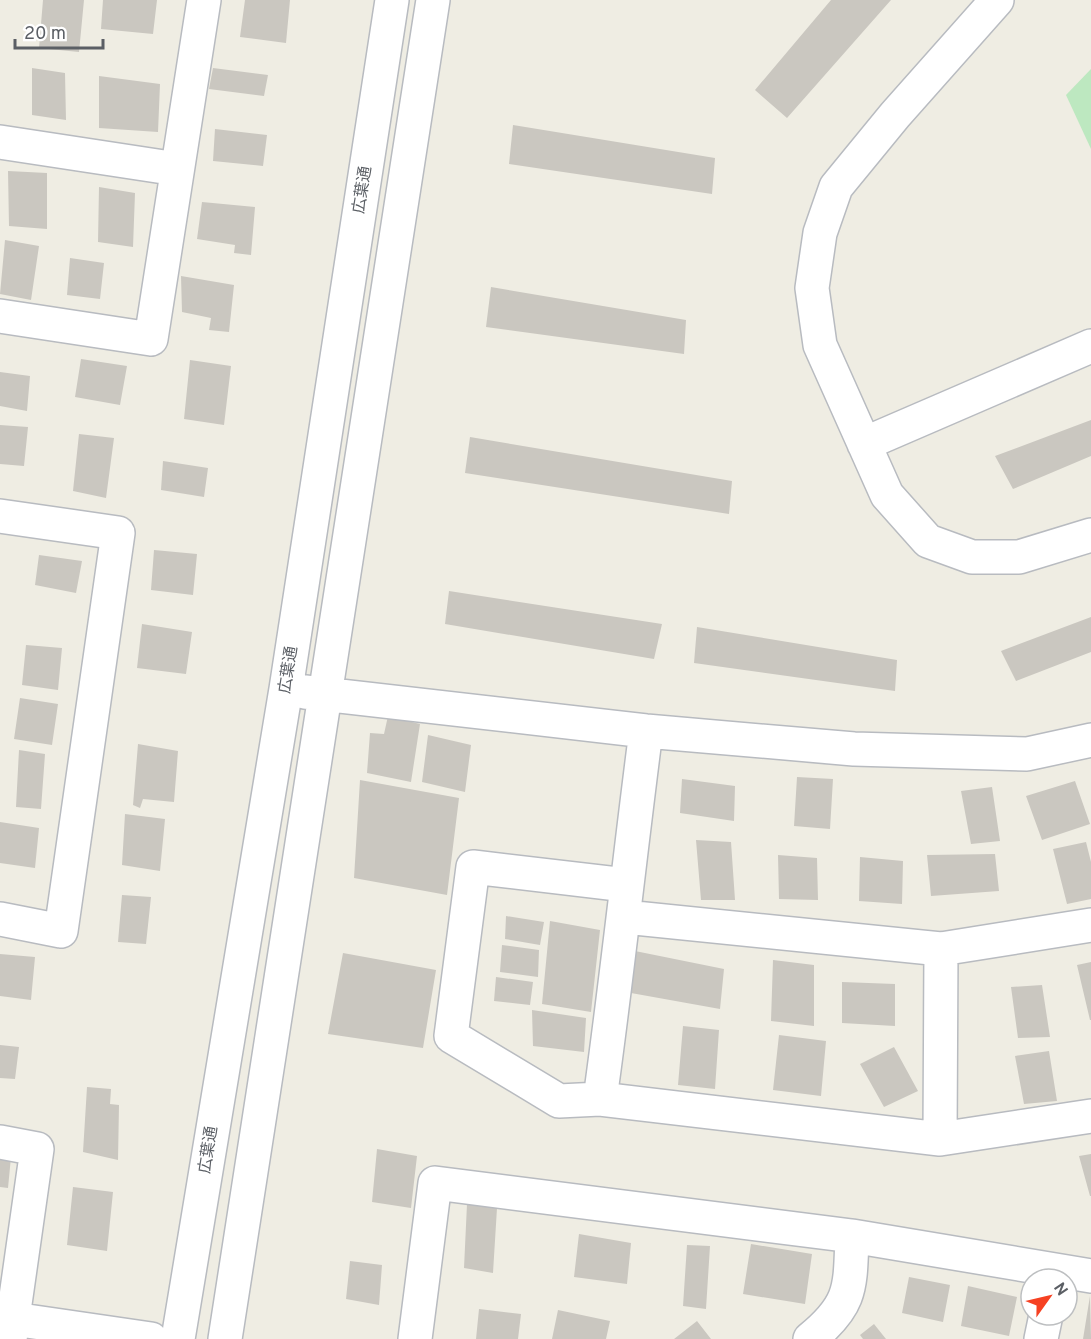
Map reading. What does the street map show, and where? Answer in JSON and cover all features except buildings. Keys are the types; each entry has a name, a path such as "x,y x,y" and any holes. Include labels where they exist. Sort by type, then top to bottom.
{"street":[{"path":"0,316 151,339 204,0"},
{"name":"広葉通","path":"178,1339 286,689 392,0"},
{"path":"225,1339 327,695 433,0"},
{"path":"997,0 895,115 836,188 820,233 812,288 820,345 887,495 928,541 972,557 1019,557 1091,535"},
{"path":"0,142 177,169"},
{"path":"864,444 1091,345"},
{"path":"0,516 118,533 61,931 0,919"},
{"path":"286,689 646,731 854,749 1027,754 1091,740"},
{"path":"600,1099 625,917 626,885 646,731"},
{"path":"626,885 473,867 451,1036 560,1101 600,1099 940,1139 1091,1116"},
{"path":"625,917 941,949 1091,925"},
{"path":"940,1139 941,949"},
{"path":"0,1142 37,1149 8,1325 151,1339"},
{"path":"414,1339 435,1183 852,1236 1019,1268"},
{"path":"810,1339 830,1323 850,1290 852,1236"}],"green space":[{"path":"1091,69 1091,149 1066,95"}]}
